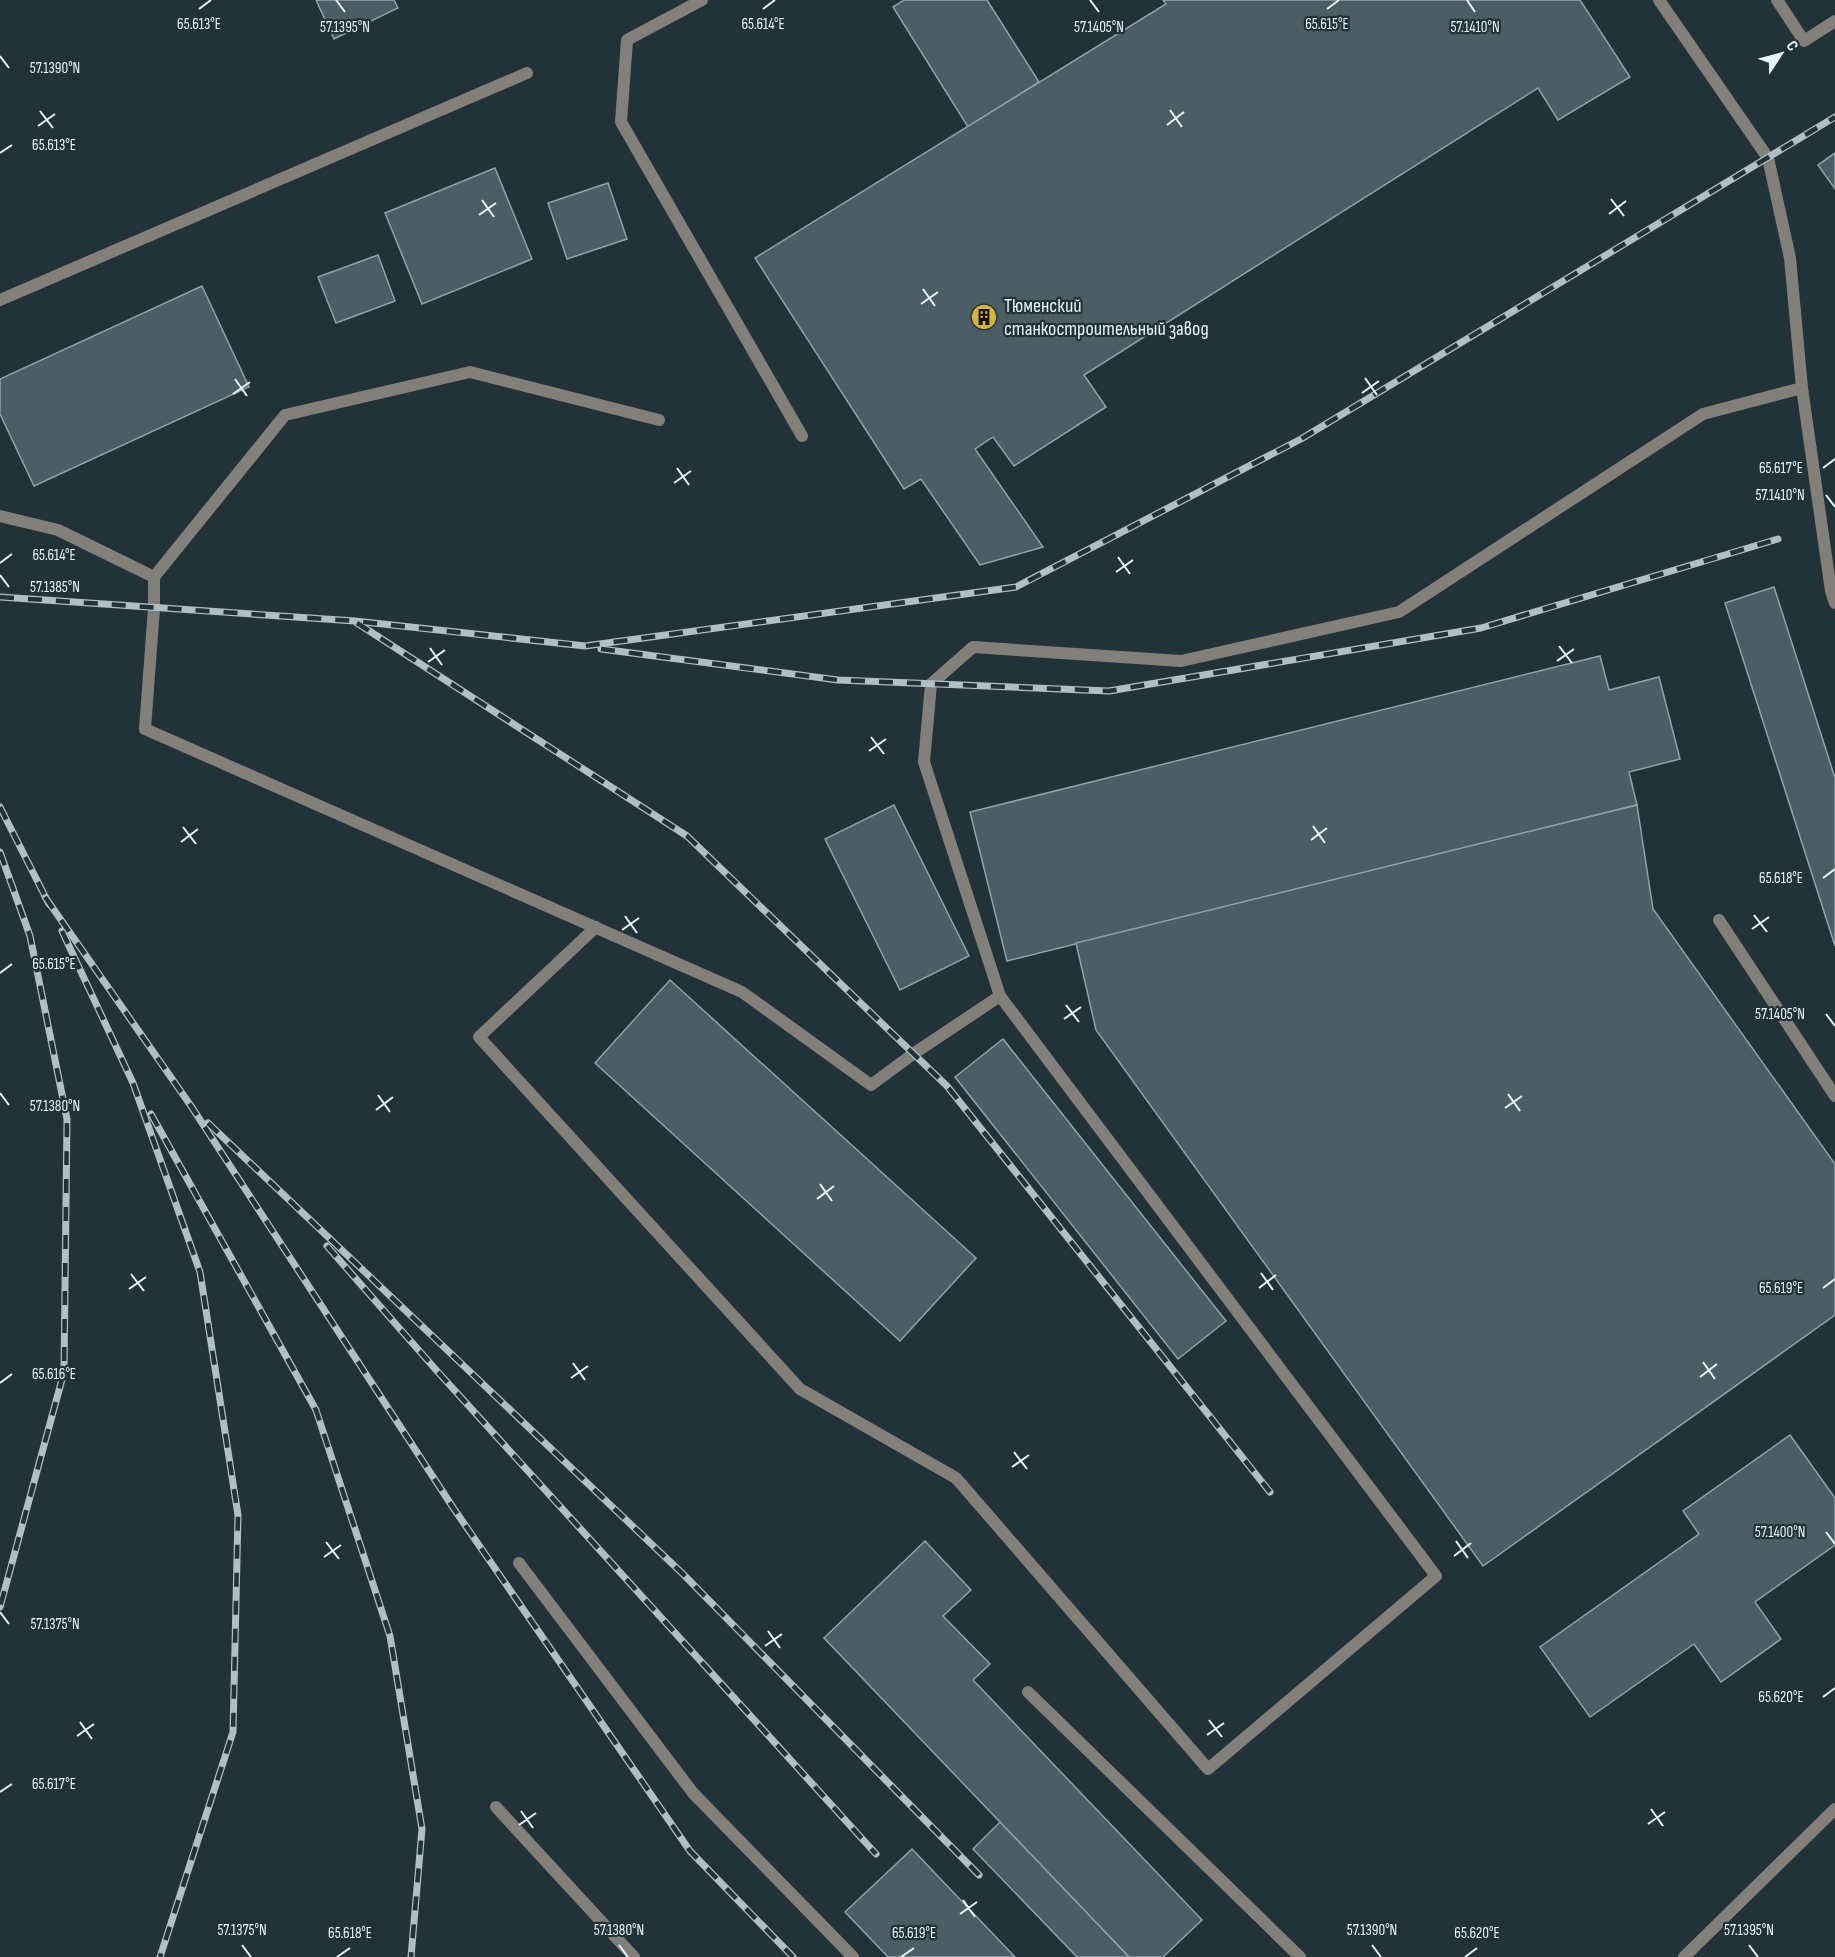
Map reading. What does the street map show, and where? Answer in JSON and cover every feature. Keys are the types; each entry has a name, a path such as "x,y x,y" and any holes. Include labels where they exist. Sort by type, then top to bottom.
{"street":[{"path":"702,0 627,40 621,122 802,436"},
{"path":"1659,0 1767,158 1790,258 1802,388 1831,591 1835,603"},
{"path":"1777,0 1804,41 1835,21"},
{"path":"0,300 527,73"},
{"path":"659,420 470,372 285,416 154,577 154,608 145,729 742,992 871,1085 1000,996"},
{"path":"596,927 479,1037 800,1389 956,1478 1208,1769 1436,1576 1000,996 924,762 931,684 972,647 1181,661 1398,612 1703,414 1802,388"},
{"path":"0,516 58,530 154,577"},
{"path":"1719,920 1835,1096"},
{"path":"519,1563 693,1793 853,1957"},
{"path":"1028,1692 1300,1957"},
{"path":"496,1807 634,1957"},
{"path":"1684,1957 1835,1809"}],"building":[{"path":"316,0 394,0 398,8 334,39"},
{"path":"904,0 987,0 1039,82 968,127 893,7"},
{"name":"Тюменский станкостроительный завод","path":"1163,0 1580,0 1630,77 1558,120 1538,88 1084,375 1106,407 1014,466 993,437 975,449 1043,547 980,565 921,479 904,489 755,258 1166,4"},
{"path":"1835,153 1835,189 1818,165"},
{"path":"495,168 532,259 422,304 385,213"},
{"path":"608,183 627,239 567,259 548,203"},
{"path":"378,255 395,301 336,323 318,277"},
{"path":"202,286 249,387 34,486 0,414 0,379"},
{"path":"1774,587 1835,778 1835,946 1725,603"},
{"path":"1600,656 1609,690 1659,677 1680,759 1629,772 1637,805 1007,961 970,812"},
{"path":"894,805 969,956 900,990 825,839"},
{"path":"1637,805 1653,909 1835,1164 1835,1315 1483,1566 1096,1030 1076,943"},
{"path":"670,980 976,1258 900,1341 595,1063"},
{"path":"1003,1039 1226,1321 1178,1359 955,1077"},
{"path":"1790,1435 1835,1498 1835,1545 1755,1602 1781,1639 1721,1682 1694,1644 1590,1717 1540,1647 1699,1534 1683,1511"},
{"path":"925,1541 971,1590 943,1616 990,1664 973,1680 1202,1920 1163,1957 1129,1957 824,1638"},
{"path":"1000,1822 1129,1957 1077,1957 973,1849"},
{"path":"912,1849 1015,1957 888,1957 845,1912"}],"railway":[{"path":"0,597 355,621 585,646 1016,587 1301,439 1835,117"},
{"path":"601,649 838,680 1109,691 1481,628 1778,539"},
{"path":"357,623 687,836 947,1086 1270,1492"},
{"path":"0,807 49,904"},
{"path":"0,852 30,936 67,1119 64,1372 0,1607"},
{"path":"45,897 191,1106 454,1509 690,1851 793,1957"},
{"path":"62,931 133,1083 200,1272 238,1515 233,1732 160,1957"},
{"path":"151,1114 316,1410 390,1636 422,1829 411,1957"},
{"path":"208,1123 683,1574 979,1875"},
{"path":"327,1246 437,1371 876,1854"}],"place":[{"name":"Тюменский станкостроительный завод","path":"984,317"}]}
